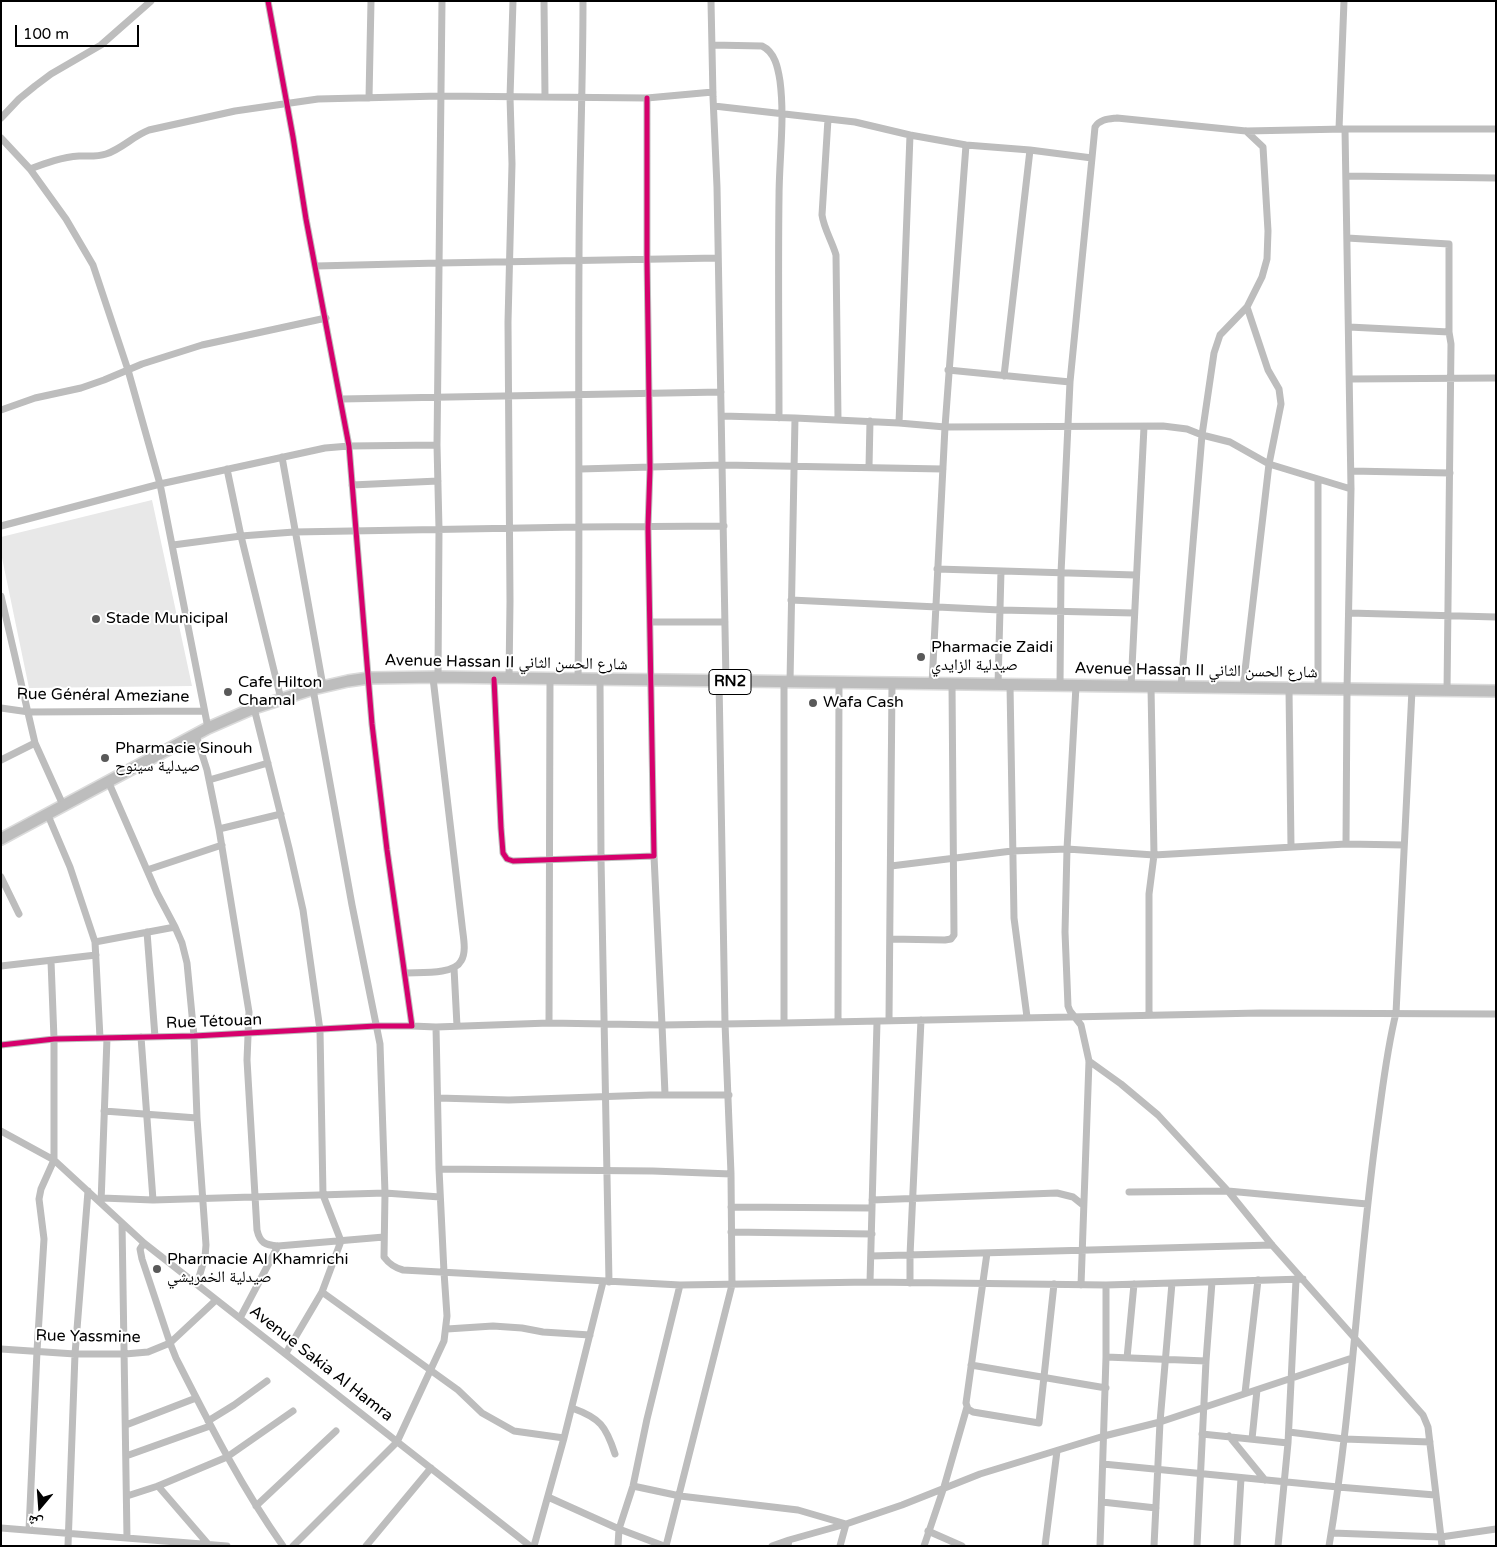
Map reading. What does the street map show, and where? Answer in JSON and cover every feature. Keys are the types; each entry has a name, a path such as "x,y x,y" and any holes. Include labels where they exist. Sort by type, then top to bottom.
{"main road":[{"name":"Avenue Hassan II شارع الحسن الثاني","path":"1,839 208,728 254,708 318,687 369,678 1496,692"}],"street":[{"path":"1,118 35,86 51,74 101,45 151,1"},
{"path":"268,1 304,211 349,446 372,724 387,850 412,1026"},
{"path":"369,98 371,1"},
{"path":"405,972 445,971 454,968 461,961 464,952 436,678 439,529 437,445 442,1"},
{"path":"509,679 510,528 508,396 512,164 510,97 513,1"},
{"path":"544,1 545,96"},
{"path":"578,680 579,261 583,1"},
{"path":"548,1497 619,1529 665,1546 680,1496 732,1285 731,1174 726,1023 722,682 725,622 724,526 711,1"},
{"path":"1344,1 1342,129 1346,176 1351,472 1346,844"},
{"path":"712,45 762,46 772,52 779,76 782,114 779,205 779,418"},
{"path":"30,169 55,160 77,156 104,155 118,149 139,134 149,130 236,111 318,99 440,96 647,98 713,92"},
{"path":"647,98 650,468 648,527 654,856 665,1094"},
{"path":"714,106 864,124 966,145 1030,150 1092,158"},
{"path":"1060,686 1061,573 1070,382 1095,127 1098,122 1118,118 1246,131 1496,129"},
{"path":"828,119 822,215 823,223 834,246 836,255 838,420"},
{"path":"1181,687 1202,434 1214,353 1220,336 1247,307 1262,277 1267,259 1268,231 1263,147 1246,131"},
{"path":"899,423 910,135"},
{"path":"1,138 30,169 71,226 93,265 128,370 160,484 208,728"},
{"path":"932,684 944,428 966,145"},
{"path":"1004,376 1030,150"},
{"path":"1346,176 1496,178"},
{"path":"1347,238 1449,244 1451,377 1447,691"},
{"path":"316,266 439,262 718,258"},
{"path":"1243,688 1269,464 1281,404 1279,389 1268,370 1247,307"},
{"path":"1,410 35,398 80,388 142,364 202,345 326,318"},
{"path":"1349,327 1449,332"},
{"path":"948,370 1070,382"},
{"path":"1350,379 1496,378"},
{"path":"341,399 721,392"},
{"path":"722,416 870,421 944,428 1176,427 1230,442 1269,464 1351,489"},
{"path":"784,1024 787,682 796,466 796,418"},
{"path":"869,467 870,421"},
{"path":"1131,687 1135,575 1144,427"},
{"path":"1,526 160,484 324,448 437,445"},
{"path":"282,457 352,905 380,1044 385,1193 384,1257 389,1264 403,1270 680,1286 870,1282 1106,1285 1299,1279"},
{"path":"580,469 723,465 943,469"},
{"path":"228,470 241,536 281,699"},
{"path":"1351,472 1450,473"},
{"path":"1318,479 1318,689"},
{"path":"352,485 438,481"},
{"path":"173,545 241,536 294,532 724,526"},
{"path":"937,569 1135,575"},
{"path":"1001,570 1000,610 1014,918 1026,1017"},
{"path":"1,596 35,743 63,805"},
{"path":"791,600 1134,614"},
{"path":"1348,613 1496,617"},
{"path":"650,622 725,622"},
{"path":"494,679 500,828 503,853 507,859 512,861 654,856"},
{"path":"549,1023 550,679"},
{"path":"532,1546 548,1497 590,1335 606,1282 607,1170 601,858 600,680"},
{"path":"838,1022 839,683"},
{"path":"890,1020 892,684"},
{"path":"890,939 946,940 951,939 954,935 952,684"},
{"path":"1076,686 1066,849 1065,932 1068,1006 1081,1025 1089,1061 1080,1285"},
{"path":"1149,1015 1149,894 1154,855 1151,687"},
{"path":"1289,689 1291,848"},
{"path":"1330,1546 1344,1439 1367,1204 1387,1053 1396,1014 1412,690"},
{"name":"Rue Général Ameziane","path":"1,708 29,712 204,712"},
{"path":"254,708 303,910 320,1030 323,1195 341,1241 322,1292 286,1353"},
{"path":"196,735 209,780 222,845 249,1012 247,1060 258,1238 268,1245 278,1246 384,1237"},
{"path":"1,760 35,743"},
{"path":"209,780 268,763"},
{"path":"108,781 146,870 182,943 187,964 194,1036 205,1257 197,1284"},
{"path":"47,813 70,867 95,942 104,1038 101,1201 385,1193 440,1196"},
{"path":"219,830 281,814"},
{"path":"891,866 1012,851 1066,849 1154,855 1346,844 1404,845"},
{"path":"146,870 222,845"},
{"path":"1,878 19,914"},
{"path":"95,942 175,927"},
{"path":"147,932 155,1037"},
{"path":"1,966 96,956"},
{"path":"29,1530 36,1351 44,1239 39,1199 40,1189 54,1160 54,1039 51,960"},
{"path":"454,968 457,1026"},
{"name":"Rue Tétouan","path":"1,1046 54,1039 194,1036 376,1026 549,1023 662,1025 784,1024 877,1022 890,1020 1260,1013 1496,1014"},
{"path":"910,1282 921,1020"},
{"path":"870,1282 877,1022"},
{"path":"293,1546 397,1442 439,1354 446,1329 448,1316 440,1196 436,1026"},
{"path":"141,1037 153,1200"},
{"path":"1089,1061 1121,1084 1158,1115 1228,1191 1299,1279 1354,1336 1423,1415 1427,1421 1442,1546"},
{"path":"438,1098 510,1100 665,1094 729,1095"},
{"path":"104,1111 197,1118"},
{"name":"Avenue Sakia Al Hamra","path":"1,1131 54,1160 101,1201 144,1243 532,1546"},
{"path":"439,1169 607,1170 731,1174"},
{"path":"68,1546 75,1354 88,1191"},
{"path":"1129,1192 1228,1191 1367,1204"},
{"path":"872,1200 913,1200 1057,1193 1073,1197 1083,1205"},
{"path":"731,1207 872,1208"},
{"path":"122,1223 127,1538"},
{"path":"731,1232 872,1234"},
{"path":"144,1243 140,1250 142,1259 170,1343 227,1457 256,1506 283,1546"},
{"path":"871,1256 1272,1245"},
{"path":"240,1318 278,1246"},
{"path":"924,1546 944,1487 967,1407 971,1366 988,1253"},
{"path":"1278,1546 1285,1482 1299,1279"},
{"path":"1246,1393 1258,1280"},
{"path":"1197,1546 1206,1361 1212,1282"},
{"path":"1154,1546 1160,1422 1172,1283"},
{"path":"967,1407 973,1412 1039,1422 1054,1284"},
{"path":"1127,1358 1134,1284"},
{"path":"1100,1546 1106,1388 1106,1285"},
{"path":"618,1546 619,1529 633,1486 647,1419 680,1286"},
{"path":"322,1292 458,1390 482,1413 514,1430 564,1438"},
{"name":"Rue Yassmine","path":"1,1349 75,1354 148,1352 170,1343 216,1300"},
{"path":"446,1329 493,1326 590,1335"},
{"path":"1106,1358 1206,1361"},
{"path":"772,1546 788,1543 902,1505 980,1474 1104,1436 1160,1422 1352,1358"},
{"path":"971,1366 1106,1388"},
{"path":"126,1456 209,1423 267,1381"},
{"path":"1252,1439 1257,1390"},
{"path":"126,1425 196,1398"},
{"path":"572,1408 584,1412 601,1424 609,1434 615,1454"},
{"path":"127,1496 158,1486 227,1457 293,1411"},
{"path":"256,1506 336,1431"},
{"path":"1288,1432 1344,1439 1430,1442"},
{"path":"1202,1434 1288,1443"},
{"path":"1229,1436 1265,1480"},
{"path":"1045,1546 1057,1450"},
{"path":"1103,1464 1338,1488 1435,1495"},
{"path":"366,1546 431,1468"},
{"path":"1237,1546 1241,1478"},
{"path":"158,1486 208,1544"},
{"path":"633,1486 680,1496 798,1510 846,1524"},
{"path":"1102,1502 1156,1508"},
{"path":"840,1546 846,1524"},
{"path":"1,1528 226,1546"},
{"path":"1332,1533 1441,1538 1496,1529"},
{"path":"928,1531 962,1546"}],"shaded area":[{"name":"Stade Municipal","path":"152,500 192,686 29,688 1,553 1,537"}],"cycle path":[{"path":"1,1045 54,1039 194,1036 376,1026 412,1026 387,850 372,724 349,446 306,219 268,1"},
{"path":"494,679 501,828 503,853 507,859 513,861 654,856 648,527 650,468 647,98"}],"place":[{"name":"Stade Municipal","path":"96,619"},
{"name":"Pharmacie Zaidi صيدلية الزايدي","path":"921,657"},
{"name":"Cafe Hilton Chamal","path":"228,692"},
{"name":"Wafa Cash","path":"813,703"},
{"name":"Pharmacie Sinouh صيدلية سينوح","path":"105,758"},
{"name":"Pharmacie Al Khamrichi صيدلية الخمريشي","path":"157,1269"}]}
